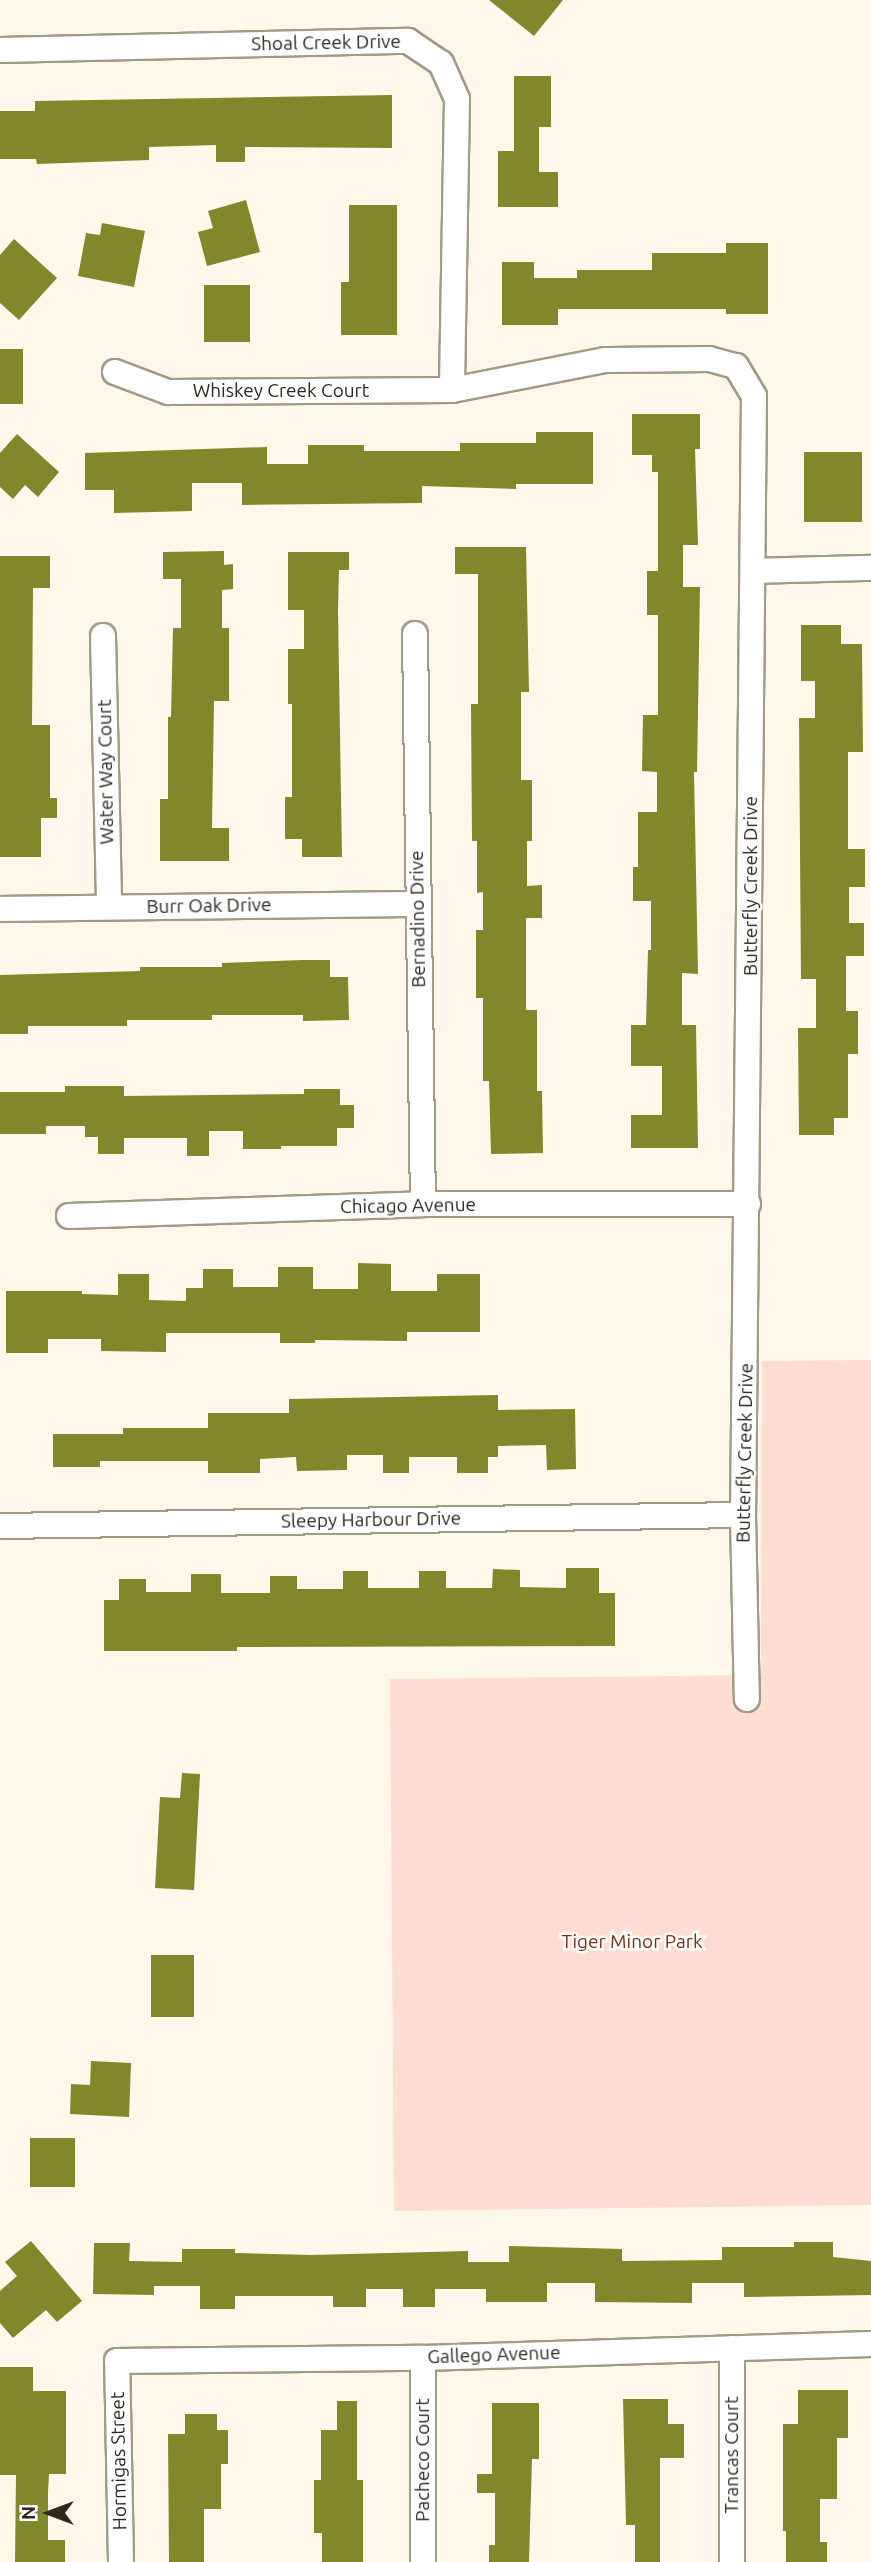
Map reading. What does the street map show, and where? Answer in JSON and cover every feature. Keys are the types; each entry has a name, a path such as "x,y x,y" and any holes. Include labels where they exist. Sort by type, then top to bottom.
{"street":[{"name":"Shoal Creek Drive","path":"0,50 408,41 441,63 457,99 452,390"},
{"name":"Butterfly Creek Drive","path":"452,390 605,359 709,359 736,366 754,396 743,1515 747,1699"},
{"name":"Whiskey Creek Court","path":"114,372 168,392 452,390"},
{"path":"753,570 871,568"},
{"name":"Bernadino Drive","path":"415,634 423,1204"},
{"name":"Water Way Court","path":"103,636 109,908"},
{"name":"Burr Oak Drive","path":"0,909 418,904"},
{"name":"Chicago Avenue","path":"69,1216 423,1204 748,1204"},
{"name":"Sleepy Harbour Drive","path":"0,1526 743,1515"},
{"name":"Gallego Avenue","path":"117,2361 423,2358 871,2344"},
{"name":"Trancas Court","path":"732,2348 732,2562"},
{"name":"Pacheco Court","path":"423,2358 423,2562"},
{"name":"Hormigas Street","path":"117,2361 121,2562"}],"green space":[{"name":"Tiger Minor Park","path":"871,1360 871,2205 394,2211 390,1679 761,1675 762,1361"}],"building":[{"path":"489,0 563,0 534,36"},
{"path":"514,76 551,76 551,127 539,127 539,172 558,172 558,207 498,207 498,151 514,151"},
{"path":"392,95 392,148 245,147 245,162 216,162 216,145 149,147 149,160 37,164 36,159 0,159 0,111 35,111 35,101"},
{"path":"246,200 260,252 207,266 198,232 213,228 208,211"},
{"path":"349,205 397,205 397,335 341,335 341,282 349,282"},
{"path":"102,223 145,231 134,287 78,276 86,233 100,235"},
{"path":"14,239 57,278 19,320 0,303 0,255"},
{"path":"726,243 768,243 768,314 726,314 726,309 558,309 558,325 502,325 502,262 534,262 534,278 577,278 577,270 652,270 652,253 726,253"},
{"path":"204,285 250,285 250,342 204,342"},
{"path":"0,349 23,349 23,404 0,404"},
{"path":"632,414 700,414 700,449 695,449 698,545 683,545 683,587 700,587 697,772 694,772 698,974 682,973 682,1025 696,1025 698,1148 631,1148 631,1115 662,1115 662,1066 631,1066 631,1025 646,1025 648,950 651,950 651,901 633,901 633,867 638,867 638,812 657,812 657,772 642,771 643,715 658,715 658,615 647,615 647,571 658,571 658,472 652,472 652,455 632,455"},
{"path":"536,432 593,432 593,484 516,484 516,489 422,486 422,503 242,505 242,483 192,483 192,511 114,513 114,490 85,490 85,453 267,447 267,464 308,464 308,445 364,445 364,451 460,451 460,443 536,443"},
{"path":"17,434 59,472 38,497 25,485 13,499 0,487 0,453"},
{"path":"804,452 862,452 862,522 804,522"},
{"path":"455,547 526,547 529,692 521,692 521,780 532,780 532,841 527,841 527,886 542,885 542,918 526,918 526,1010 537,1010 537,1091 542,1091 543,1153 491,1154 489,1081 483,1081 483,998 476,998 476,930 483,930 483,892 477,893 477,841 472,841 471,704 478,704 478,574 455,574"},
{"path":"224,551 224,565 233,564 233,589 222,590 222,628 229,628 229,701 214,701 212,828 229,828 229,861 160,861 160,799 168,799 168,717 171,717 173,628 181,628 181,579 163,579 163,552"},
{"path":"288,552 349,552 349,570 339,570 338,610 342,857 302,857 302,839 285,839 285,797 292,797 292,704 288,704 288,649 304,649 304,610 288,610"},
{"path":"0,556 50,556 50,588 33,588 32,725 50,725 50,798 57,798 57,818 41,818 41,857 0,857"},
{"path":"801,625 841,625 841,644 862,644 863,752 848,752 848,849 865,849 865,887 849,887 849,923 864,923 864,956 846,956 846,1011 858,1011 858,1054 848,1054 848,1118 834,1118 834,1135 799,1135 798,1028 816,1028 816,979 801,979 799,718 815,718 815,681 801,681"},
{"path":"330,960 330,977 348,977 349,1020 303,1021 303,1015 212,1015 212,1020 127,1020 127,1026 28,1026 28,1034 0,1034 0,975 140,971 140,967 222,967 222,963"},
{"path":"65,1086 124,1086 124,1096 304,1094 304,1089 340,1089 340,1105 354,1105 354,1128 337,1128 337,1146 281,1146 281,1149 243,1149 243,1131 209,1131 209,1156 187,1156 187,1138 124,1138 124,1154 98,1154 98,1137 85,1137 85,1126 46,1126 46,1134 0,1134 0,1092 65,1092"},
{"path":"358,1263 391,1264 391,1291 437,1291 437,1274 480,1274 480,1332 407,1332 407,1341 315,1340 315,1343 280,1343 280,1333 166,1333 166,1352 101,1351 101,1339 48,1339 48,1353 6,1353 6,1291 82,1291 82,1294 118,1295 118,1274 149,1274 149,1300 186,1301 186,1288 203,1288 203,1269 233,1269 233,1287 278,1287 278,1267 313,1267 313,1289 358,1289"},
{"path":"498,1395 498,1410 575,1409 576,1469 547,1470 546,1445 498,1446 498,1457 488,1457 488,1473 457,1473 457,1457 409,1457 409,1473 383,1473 383,1455 347,1455 347,1470 297,1471 296,1457 260,1459 260,1473 208,1473 208,1461 100,1461 100,1467 53,1467 53,1434 123,1434 123,1428 208,1428 208,1413 289,1413 289,1399"},
{"path":"566,1568 599,1568 599,1593 615,1593 615,1646 237,1647 237,1651 104,1651 104,1600 119,1600 119,1579 146,1579 146,1592 191,1592 191,1574 221,1574 221,1593 270,1593 270,1576 297,1576 297,1589 343,1589 343,1571 368,1571 368,1588 419,1588 419,1571 446,1571 446,1588 492,1588 493,1569 520,1570 520,1587 566,1588"},
{"path":"182,1773 200,1774 194,1890 155,1888 160,1797 180,1798"},
{"path":"151,1955 194,1955 194,2017 151,2017"},
{"path":"91,2061 131,2063 129,2117 70,2114 71,2084 90,2085"},
{"path":"30,2138 75,2138 75,2187 30,2187"},
{"path":"31,2241 82,2301 57,2322 46,2310 13,2338 0,2323 0,2291 17,2276 5,2262"},
{"path":"794,2242 833,2242 833,2257 871,2261 871,2295 744,2297 744,2283 692,2283 692,2303 595,2302 595,2283 547,2283 547,2302 486,2302 486,2289 435,2289 435,2307 403,2307 403,2289 366,2289 366,2307 333,2307 333,2296 235,2296 235,2309 200,2309 200,2286 154,2286 154,2295 93,2294 94,2243 130,2243 129,2261 182,2262 182,2249 235,2249 235,2253 311,2255 468,2251 468,2262 509,2262 509,2246 622,2249 622,2261 722,2260 722,2247 794,2247"},
{"path":"0,2367 33,2367 33,2391 66,2391 66,2474 49,2474 48,2492 48,2540 65,2540 65,2562 15,2562 16,2475 0,2475"},
{"path":"798,2390 848,2390 848,2438 837,2438 837,2499 820,2499 820,2542 827,2542 827,2562 786,2562 786,2531 783,2531 783,2424 798,2424"},
{"path":"623,2399 668,2399 668,2424 684,2424 684,2458 660,2458 660,2562 635,2562 635,2525 626,2525"},
{"path":"337,2401 357,2401 357,2480 363,2480 363,2562 322,2562 322,2533 314,2533 314,2480 321,2480 321,2430 337,2430"},
{"path":"492,2403 539,2403 539,2459 532,2459 529,2562 489,2562 489,2545 495,2545 495,2493 477,2493 477,2474 492,2474"},
{"path":"185,2414 217,2414 217,2430 228,2430 228,2464 221,2464 221,2509 204,2509 204,2562 169,2562 168,2434 185,2434"}]}
